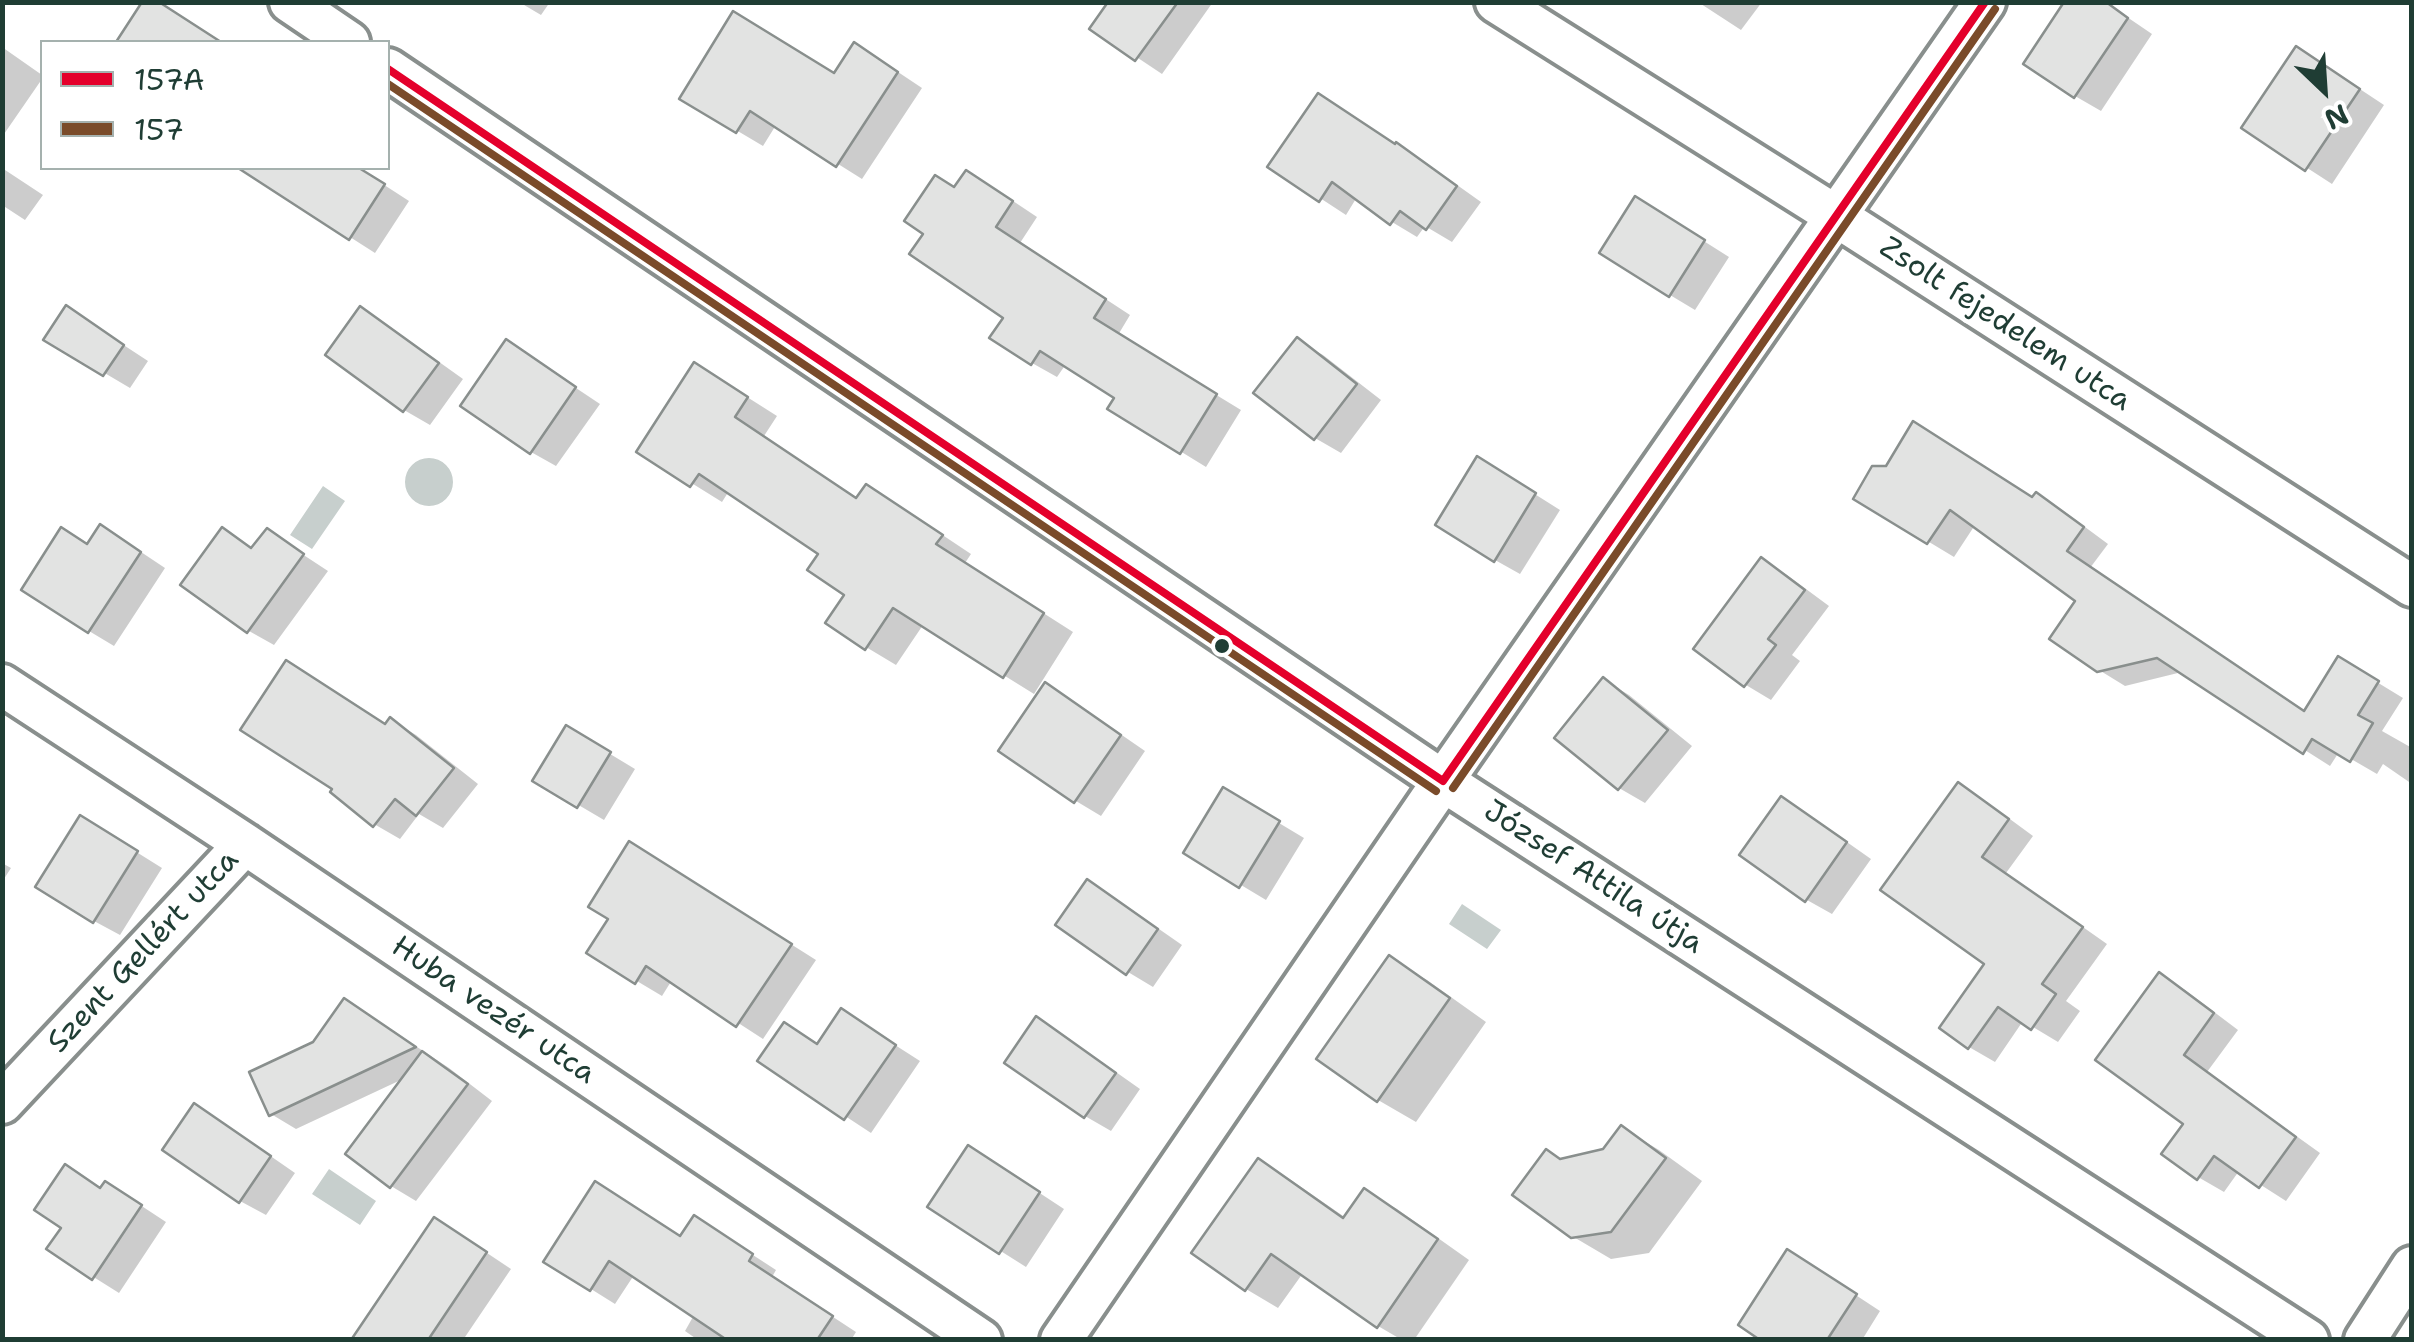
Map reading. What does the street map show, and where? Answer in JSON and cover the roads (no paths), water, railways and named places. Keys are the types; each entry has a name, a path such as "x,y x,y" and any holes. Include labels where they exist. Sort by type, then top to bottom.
{"street":[{"path":"290,2 346,40"},
{"name":"Zsolt fejedelem utca","path":"1496,2 2412,586"},
{"path":"1061,1340 1443,781 1985,2"},
{"name":"József Attila útja","path":"390,69 1443,781 2308,1340"},
{"name":"Huba vezér utca","path":"2,686 245,844 981,1340"},
{"name":"Szent Gellért utca","path":"2,1103 245,844"},
{"path":"2365,1340 2412,1267"}]}
